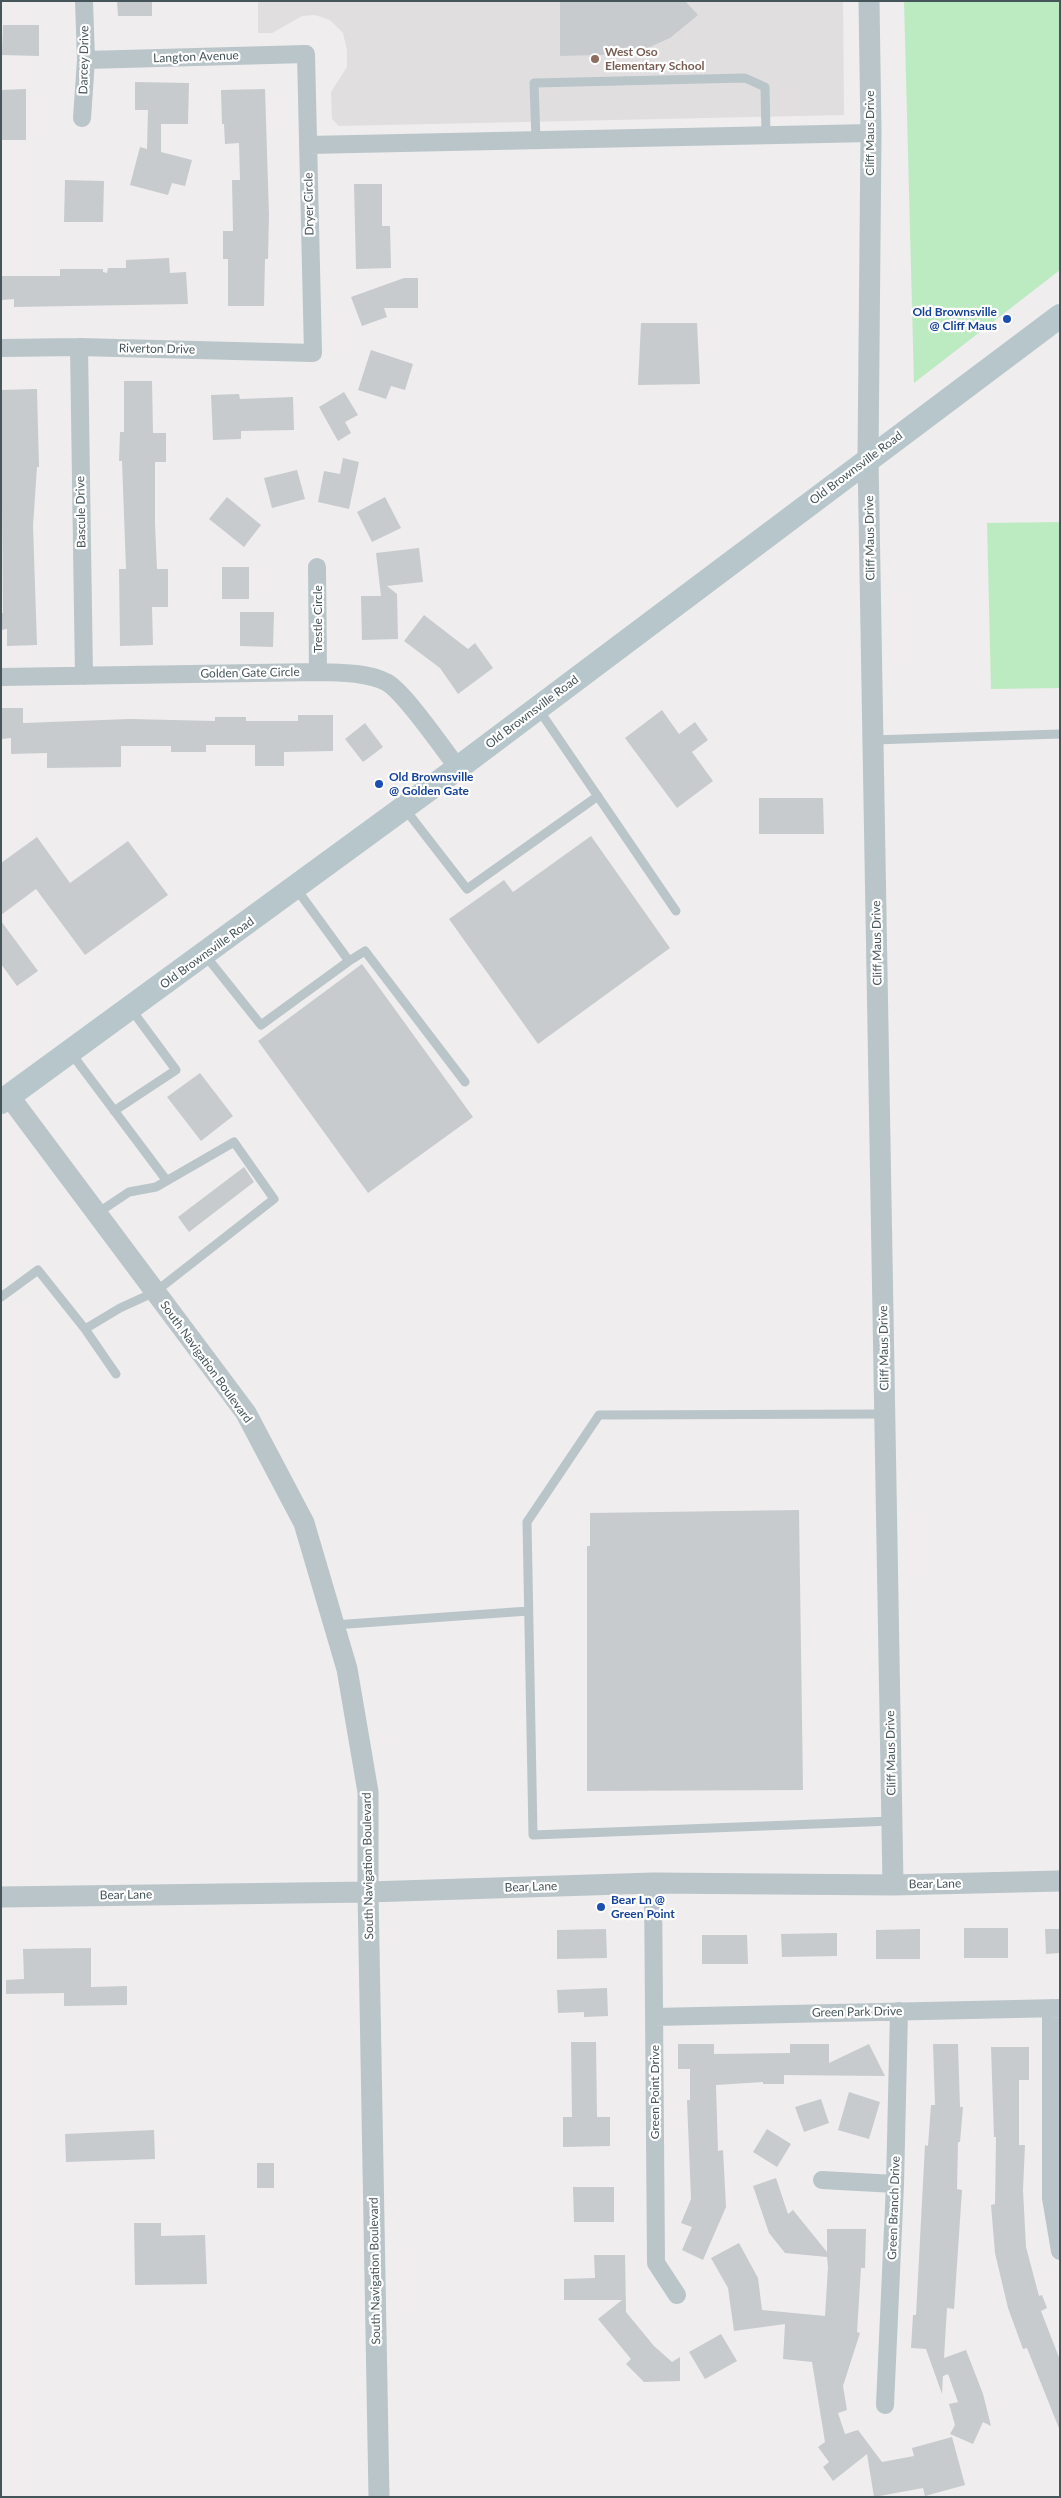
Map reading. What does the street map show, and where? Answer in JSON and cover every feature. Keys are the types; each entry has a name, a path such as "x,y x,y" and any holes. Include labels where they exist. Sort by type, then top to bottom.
{"main road":[{"name":"Old Brownsville Road","path":"4,1094 131,1008 458,768 868,458 1060,316"}],"street":[{"name":"Darcey Drive","path":"82,118 86,60 84,1"},
{"name":"Cliff Maus Drive","path":"869,1 871,133 868,458 893,1885"},
{"name":"Langton Avenue","path":"86,60 306,54"},
{"name":"Dryer Circle","path":"306,54 313,353"},
{"path":"308,144 871,133"},
{"name":"Riverton Drive","path":"1,348 79,347 313,353"},
{"name":"Bascule Drive","path":"79,347 84,676"},
{"name":"Trestle Circle","path":"317,567 318,672"},
{"name":"Golden Gate Circle","path":"1,677 318,672 367,675 388,682 458,768"},
{"name":"South Navigation Boulevard","path":"4,1094 246,1413 304,1523 347,1670 368,1792 368,1892 380,2497"},
{"name":"Bear Lane","path":"1,1897 368,1892 653,1883 893,1885 1060,1881"},
{"name":"Green Point Drive","path":"653,1883 656,2263 678,2295"},
{"path":"1055,2008 1051,2198 1060,2251"},
{"name":"Green Park Drive","path":"654,2017 1055,2008"},
{"name":"Green Branch Drive","path":"885,2405 895,2184 899,2011"},
{"path":"822,2180 895,2184"}],"lane":[{"path":"536,140 534,83 736,78 745,78 765,87 766,135"},
{"path":"538,707 676,911"},
{"path":"873,740 1060,734"},
{"path":"404,807 467,889 598,796"},
{"path":"295,887 349,962"},
{"path":"205,954 261,1025 365,951 465,1082"},
{"path":"114,1111 176,1070 131,1008"},
{"path":"70,1050 167,1181"},
{"path":"85,1329 120,1308 155,1292 274,1199 234,1142 156,1187 129,1192 96,1214"},
{"path":"1,1297 38,1270 85,1329 116,1374"},
{"path":"885,1414 599,1415 527,1522 528,1611 533,1835 892,1821"},
{"path":"334,1625 528,1611"}],"shaded area":[{"name":"West Oso Elementary School","path":"258,1 843,1 844,115 339,126 332,119 331,92 347,67 347,50 343,33 330,20 315,15 302,16 272,33 258,33"}],"green space":[{"path":"904,1 1060,1 1060,270 914,383"},
{"path":"1060,522 1060,688 991,689 987,523"}],"building":[{"path":"117,1 152,1 152,16 118,16"},
{"path":"560,1 685,1 698,15 670,38 634,54 560,56"},
{"path":"3,25 39,25 39,56 2,55"},
{"path":"135,82 189,83 188,124 161,124 161,152 192,160 185,186 172,183 168,195 130,185 140,147 147,149 148,110 135,110"},
{"path":"26,89 26,140 1,140 1,90"},
{"path":"265,89 269,215 268,259 265,259 264,306 228,306 228,259 223,259 223,231 233,231 232,180 240,180 239,143 225,144 224,124 222,124 221,90"},
{"path":"65,180 104,181 103,222 64,222"},
{"path":"354,184 382,184 382,226 390,226 391,268 356,269"},
{"path":"169,258 170,273 186,272 188,304 14,307 14,299 1,300 1,276 60,276 60,269 103,269 103,272 107,273 108,268 126,268 126,260"},
{"path":"404,278 418,278 418,308 384,308 387,317 362,326 351,297"},
{"path":"641,323 697,323 700,384 638,385"},
{"path":"371,350 413,364 405,390 391,386 386,399 358,390"},
{"path":"124,381 152,381 153,433 166,433 166,462 155,462 155,524 157,569 168,569 168,607 152,607 153,645 120,646 119,569 126,569 122,461 119,461 120,432 124,432"},
{"path":"37,389 39,467 37,467 33,526 37,645 7,646 7,629 1,630 1,613 3,613 1,390"},
{"path":"344,392 358,415 345,422 351,433 338,441 319,407"},
{"path":"239,394 240,399 293,397 294,430 241,431 241,439 213,440 211,395"},
{"path":"343,458 359,462 349,509 318,502 324,471 340,474"},
{"path":"297,470 305,499 272,508 264,478"},
{"path":"227,497 261,525 244,547 209,519"},
{"path":"385,497 401,528 372,542 357,512"},
{"path":"419,548 423,582 387,586 397,594 398,639 362,640 361,596 381,596 376,553"},
{"path":"222,567 249,567 249,599 222,599"},
{"path":"240,612 274,612 273,647 240,646"},
{"path":"424,615 468,649 475,643 493,668 458,694 440,668 404,641"},
{"path":"1,708 23,708 23,723 130,719 215,721 215,717 246,717 246,721 298,721 298,715 333,715 333,751 284,752 284,766 255,766 255,745 206,745 206,752 171,752 171,746 121,746 121,767 47,768 47,753 11,754 11,738 1,739"},
{"path":"662,710 679,734 695,722 708,740 692,752 713,781 677,808 625,738"},
{"path":"365,723 383,747 363,762 345,739"},
{"path":"759,798 823,798 824,834 759,834"},
{"path":"591,836 670,948 538,1044 449,919 504,880 513,892"},
{"path":"37,837 70,883 128,841 168,895 85,955 36,889 1,915 1,863"},
{"path":"1,921 38,971 17,986 1,964"},
{"path":"362,964 473,1117 368,1193 258,1041"},
{"path":"200,1073 233,1116 201,1141 167,1097"},
{"path":"244,1167 254,1182 189,1232 178,1217"},
{"path":"799,1510 803,1790 587,1791 587,1546 590,1546 590,1513"},
{"path":"964,1928 1008,1928 1008,1958 964,1958"},
{"path":"606,1929 607,1958 557,1959 557,1930"},
{"path":"920,1929 920,1959 876,1959 876,1930"},
{"path":"1045,1929 1060,1929 1060,1953 1046,1954"},
{"path":"837,1933 837,1956 782,1957 781,1934"},
{"path":"702,1935 747,1935 748,1964 702,1964"},
{"path":"91,1948 91,1987 127,1986 127,2005 64,2006 64,1993 6,1994 6,1980 24,1979 23,1949"},
{"path":"607,1988 608,2016 584,2017 584,2012 558,2013 557,1990"},
{"path":"571,2042 596,2042 597,2117 610,2117 610,2146 563,2147 563,2117 572,2117"},
{"path":"678,2044 714,2044 714,2054 790,2053 790,2044 829,2044 829,2063 869,2044 885,2076 784,2075 784,2084 763,2084 763,2082 716,2085 718,2151 723,2150 726,2207 703,2260 682,2250 692,2227 681,2223 691,2199 687,2100 690,2100 690,2069 678,2069"},
{"path":"933,2044 958,2044 960,2107 963,2107 960,2142 958,2142 957,2189 962,2190 954,2309 947,2308 944,2358 966,2350 983,2394 991,2426 983,2422 973,2444 950,2434 955,2425 949,2404 958,2402 948,2374 943,2376 942,2394 926,2349 911,2348 913,2315 916,2315 925,2145 928,2146 931,2105 935,2105"},
{"path":"991,2047 1029,2047 1029,2080 1019,2080 1019,2145 1025,2145 1023,2190 1026,2247 1039,2296 1042,2295 1047,2308 1041,2311 1060,2360 1060,2431 1027,2348 1023,2349 1008,2308 995,2253 991,2205 995,2204 996,2137 994,2137"},
{"path":"849,2092 880,2102 869,2139 838,2130"},
{"path":"821,2099 829,2123 804,2132 795,2107"},
{"path":"767,2129 791,2144 777,2167 753,2152"},
{"path":"154,2130 155,2159 66,2162 65,2134"},
{"path":"257,2163 274,2163 274,2188 257,2188"},
{"path":"776,2178 788,2214 793,2210 827,2252 827,2229 866,2229 865,2268 861,2268 857,2332 860,2333 843,2386 847,2410 838,2413 845,2434 858,2430 882,2462 914,2456 912,2448 952,2437 965,2485 925,2496 923,2488 874,2497 867,2454 833,2481 823,2467 829,2462 818,2447 825,2442 812,2362 783,2359 785,2324 734,2331 728,2288 711,2258 739,2243 758,2278 762,2310 825,2316 827,2257 785,2253 769,2233 753,2186"},
{"path":"573,2187 614,2187 614,2222 574,2222"},
{"path":"134,2223 161,2223 161,2236 205,2235 207,2284 135,2285"},
{"path":"594,2255 625,2255 626,2312 654,2346 672,2362 680,2357 680,2381 644,2382 626,2364 631,2359 598,2319 622,2300 564,2300 564,2279 595,2278"},
{"path":"721,2334 737,2361 705,2379 689,2352"}],"place":[{"name":"West Oso Elementary School","path":"595,59"},
{"name":"Old Brownsville @ Cliff Maus","path":"1007,319"},
{"name":"Old Brownsville @ Golden Gate","path":"379,784"},
{"name":"Bear Ln @ Green Point","path":"601,1907"}]}
